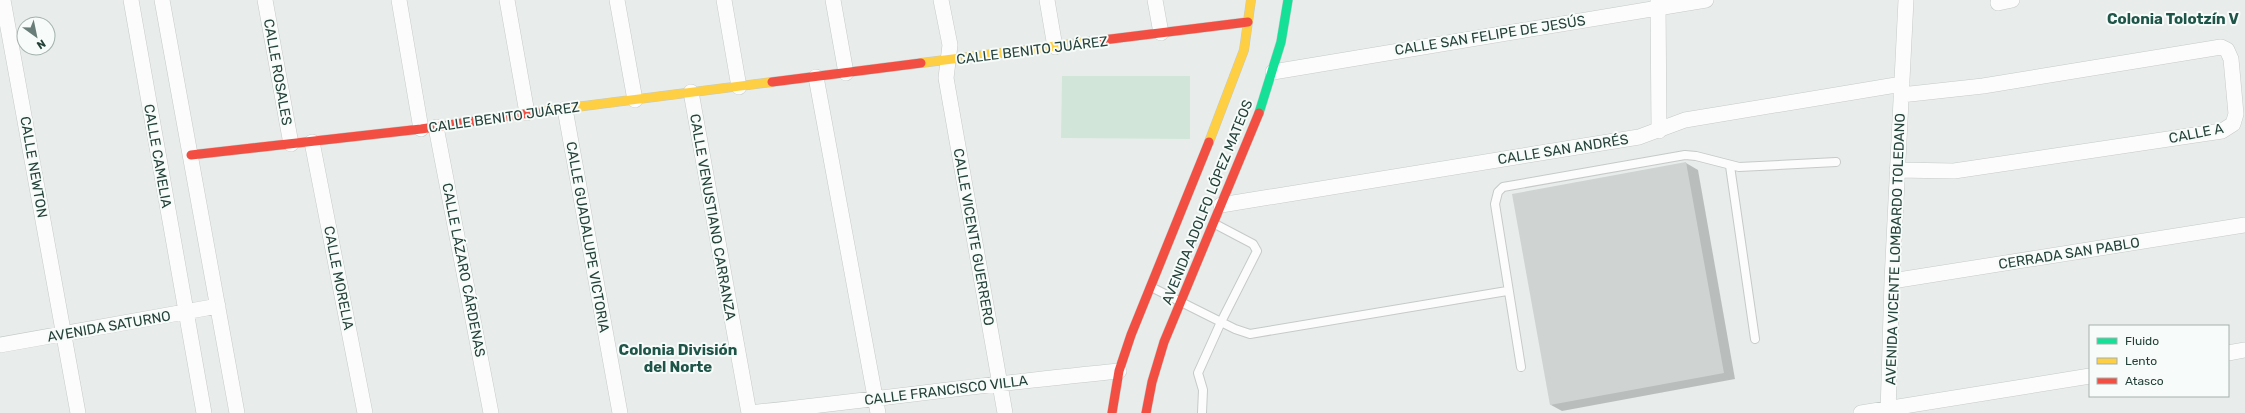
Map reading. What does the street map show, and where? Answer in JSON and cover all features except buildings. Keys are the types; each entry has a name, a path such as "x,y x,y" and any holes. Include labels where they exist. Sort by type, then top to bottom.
{"street":[{"name":"CALLE NEWTON","path":"4,0 78,413"},
{"name":"CALLE CAMELIA","path":"130,0 204,413"},
{"path":"162,0 237,413"},
{"name":"CALLE ROSALES","path":"265,0 291,144"},
{"path":"399,0 421,129"},
{"path":"507,0 527,113"},
{"path":"616,0 635,100"},
{"path":"724,0 739,87"},
{"path":"833,0 846,73"},
{"name":"CALLE VICENTE GUERRERO","path":"941,0 950,45 946,78 1005,413"},
{"path":"1047,0 1055,48"},
{"path":"1155,0 1161,33"},
{"name":"AVENIDA ADOLFO LÓPEZ MATEOS","path":"1112,413 1119,371 1238,70 1251,0"},
{"name":"AVENIDA ADOLFO LÓPEZ MATEOS","path":"1146,413 1152,382 1164,342 1222,205 1273,72 1281,42 1288,0"},
{"name":"CALLE SAN FELIPE DE JESÚS","path":"1273,72 1658,4 1706,0"},
{"name":"AVENIDA VICENTE LOMBARDO TOLEDANO","path":"1888,411 1892,281 1906,0"},
{"path":"1658,4 1658,131"},
{"name":"CALLE BENITO JUÁREZ","path":"191,155 421,129 527,113 1055,48 1248,22"},
{"name":"CALLE A","path":"1898,170 1954,170 2222,131 2233,124 2236,114 2231,59 2227,50 2221,47 1983,86 1902,90"},
{"path":"816,77 877,406"},
{"name":"CALLE SAN ANDRÉS","path":"1222,205 1639,137 1685,120 1902,90"},
{"name":"CALLE VENUSTIANO CARRANZA","path":"690,92 749,413"},
{"name":"CALLE GUADALUPE VICTORIA","path":"565,109 620,413"},
{"name":"CALLE LÁZARO CÁRDENAS","path":"436,127 491,413"},
{"name":"CALLE MORELIA","path":"312,142 365,413"},
{"name":"CERRADA SAN PABLO","path":"1892,281 2245,225"},
{"name":"AVENIDA SATURNO","path":"0,345 187,313 218,306"},
{"path":"2229,353 2245,350"},
{"name":"CALLE FRANCISCO VILLA","path":"749,413 877,406 1000,382 1119,371"},
{"path":"1861,413 1888,411 2089,376"}],"lane":[{"path":"1521,367 1507,291 1495,204 1498,192 1503,187 1684,155 1696,156 1730,166 1836,162"},
{"path":"1730,166 1755,339"},
{"path":"1202,413 1203,390 1198,373 1221,322 1257,251 1253,244 1214,223"},
{"path":"1151,288 1245,333 1254,334 1507,291"}],"green space":[{"path":"1062,76 1190,76 1190,139 1061,138"}],"traffic: fast":[{"path":"1259,113 1281,42 1288,0"}],"traffic: slow":[{"path":"1209,142 1244,50 1251,0"},
{"path":"921,63 1087,42"},
{"path":"537,112 772,82"}],"traffic: jam":[{"path":"1087,42 1248,22"},
{"path":"772,82 921,63"},
{"path":"191,155 421,129 537,112"},
{"path":"1146,413 1152,382 1164,342 1259,113"},
{"path":"1112,413 1119,371 1131,335 1209,142"}],"district":[{"name":"Colonia Tolotzín V","path":"2173,19"},
{"name":"Colonia División del Norte","path":"678,358"}]}
